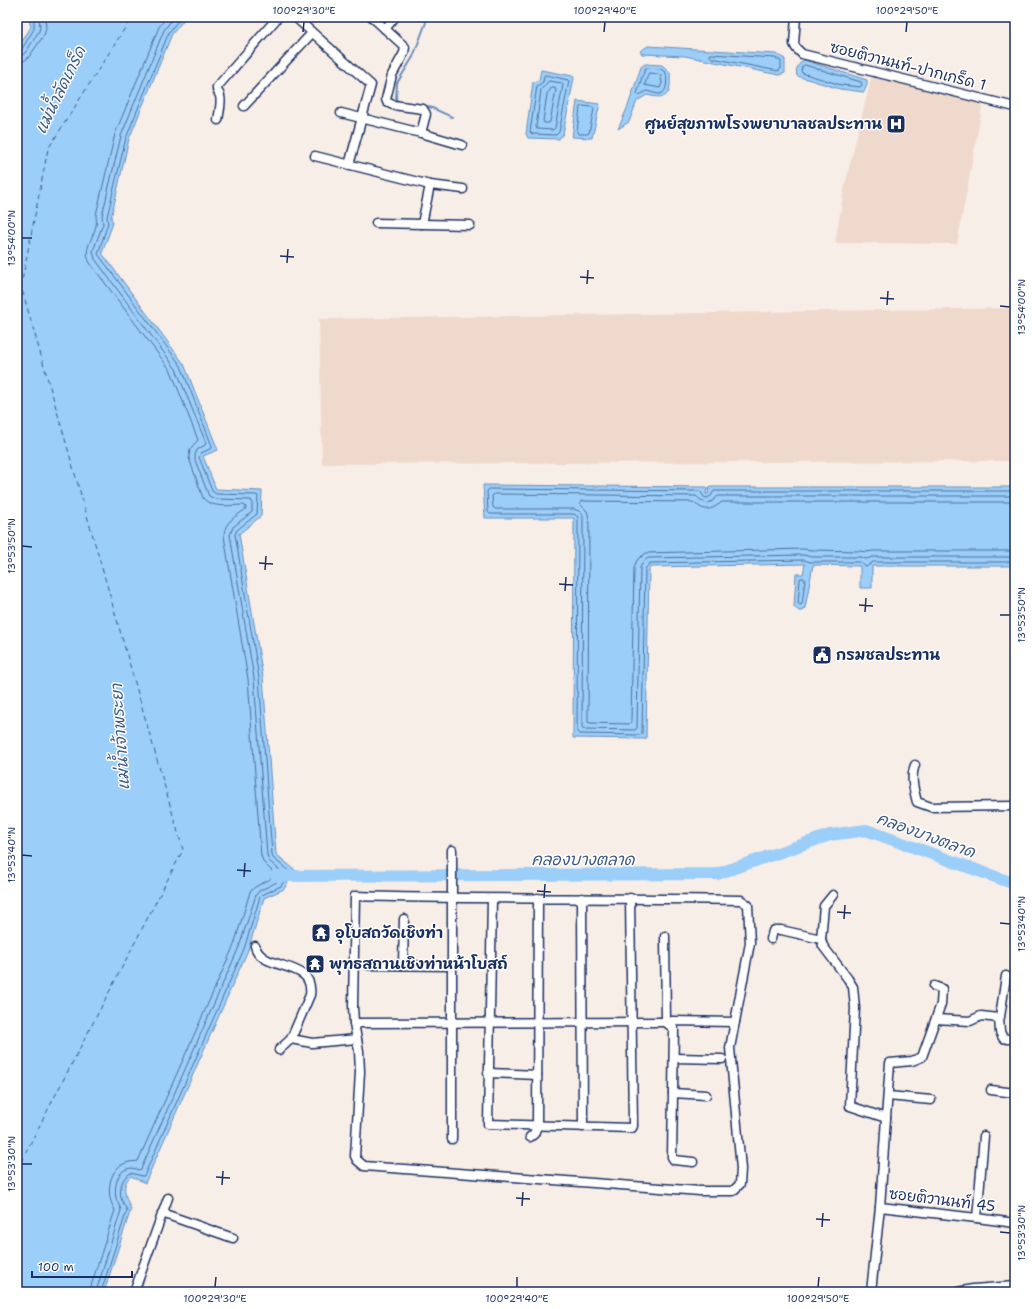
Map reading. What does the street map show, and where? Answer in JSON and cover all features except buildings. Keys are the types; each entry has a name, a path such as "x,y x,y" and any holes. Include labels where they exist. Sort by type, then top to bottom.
{"street":[{"path":"218,120 220,95 216,90 217,86 278,17"},
{"path":"295,17 371,85 349,165"},
{"path":"372,17 405,47 405,50 392,75 386,100 390,105 423,109 426,114 421,133"},
{"path":"385,29 395,17"},
{"name":"ซอยติวานนท์-ปากเกร็ด 1","path":"796,17 794,38 796,48 802,54 1015,107"},
{"path":"244,106 312,33"},
{"path":"341,113 421,133 462,146"},
{"path":"315,156 430,185 464,189"},
{"path":"422,224 430,185"},
{"path":"376,223 470,226"},
{"path":"915,765 912,772 917,802 931,807 1015,806"},
{"path":"452,850 452,1139"},
{"path":"833,895 824,906 821,939 823,946 848,979 852,987 855,1008 850,1106 886,1118"},
{"path":"355,896 452,899 630,898 741,900 748,905 750,943 730,1048 741,1169 740,1184 733,1191 700,1191 364,1166 357,1160 355,1156 360,1072 359,1051 354,1023 353,988 355,896"},
{"path":"492,898 488,1124 633,1127 630,898"},
{"path":"530,1137 534,1134 537,1126 538,898"},
{"path":"582,898 583,1127"},
{"path":"402,966 404,919"},
{"path":"771,939 773,931 781,930 821,939"},
{"path":"665,936 667,1023 674,1029 673,1159 693,1162"},
{"path":"255,946 256,951 264,959 302,973 308,980 311,988 310,995 291,1040 279,1050"},
{"path":"368,965 452,966"},
{"path":"1006,976 999,1018 1000,1032 1003,1038 1015,1039"},
{"path":"934,986 942,989 941,1004 936,1019 970,1021 981,1016 999,1018"},
{"name":"ซอยติวานนท์ 45","path":"936,1019 922,1057 912,1061 890,1064 880,1207 1015,1223"},
{"path":"354,1023 735,1022"},
{"path":"291,1040 312,1043 357,1039"},
{"path":"674,1058 722,1059"},
{"path":"488,1073 537,1075"},
{"path":"991,1090 1015,1093"},
{"path":"673,1093 706,1095"},
{"path":"888,1096 931,1100"},
{"path":"976,1218 984,1136"},
{"path":"134,1292 168,1198"},
{"path":"871,1292 880,1207"},
{"path":"162,1213 233,1238"},
{"path":"957,1292 973,1289 1015,1286"}],"shaded area":[{"path":"872,75 983,103 957,244 835,243 845,184"},
{"path":"1015,308 1015,461 322,464 319,319"}],"water":[{"path":"31,17 186,17 172,34 129,139 111,218 113,223 102,253 184,364 218,450 203,456 216,489 262,491 261,516 239,534 263,677 276,854 295,870 284,889 264,898 248,950 145,1183 131,1176 126,1183 125,1192 131,1209 104,1292 17,1292 17,49 31,27 29,20"},
{"path":"648,46 776,54 785,59 785,73 779,75 685,56 642,54 640,51"},
{"path":"804,60 867,80 867,85 864,92 840,89 797,76 796,71 800,63"},
{"path":"645,64 662,65 670,72 668,94 660,97 647,95 637,101 629,122 618,129 628,106 641,67"},
{"path":"541,70 573,76 574,78 563,134 559,139 528,138 526,134 533,82 539,80"},
{"path":"577,101 600,104 592,138 572,137"},
{"path":"483,485 707,487 706,494 708,494 709,487 1015,487 1015,566 872,566 872,588 860,588 860,566 813,565 805,608 802,611 799,611 794,607 796,574 803,574 805,564 651,567 649,569 646,739 573,738 574,518 485,518"}],"waterway":[{"path":"415,104 399,102 396,99 397,83 413,57 428,17"},
{"path":"422,105 433,108 452,117"},
{"name":"คลองบางตลาด","path":"276,876 717,874 830,835 866,830 1015,884"}],"ferry route":[{"path":"17,1169 183,850 21,286 48,149 132,17"}],"place":[{"name":"ศูนย์สุขภาพโรงพยาบาลชลประทาน","path":"896,124"},
{"name":"กรมชลประทาน","path":"822,655"},
{"name":"อุโบสถวัดเชิงท่า","path":"321,933"},
{"name":"พุทธสถานเชิงท่าหน้าโบสถ์","path":"315,964"}],"water label":[{"name":"แม่น้ำลัดเกร็ด","path":"60,90"},
{"name":"แม่น้ำเจ้าพระยา","path":"120,737"}]}
